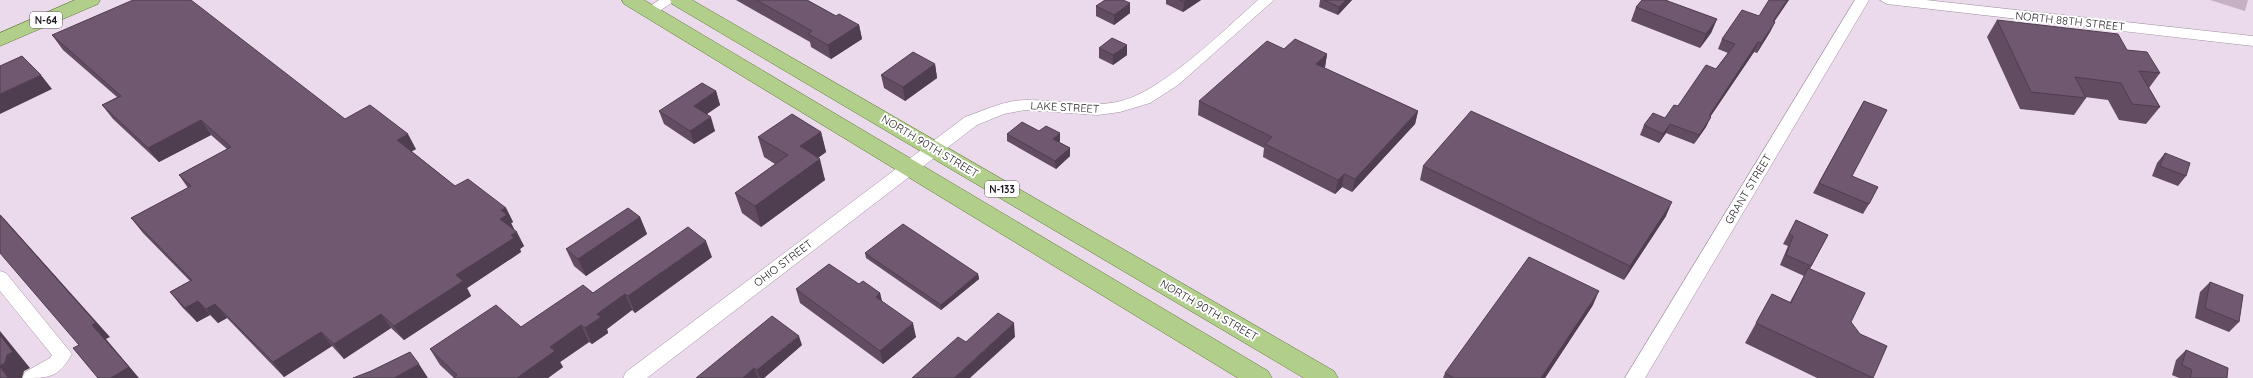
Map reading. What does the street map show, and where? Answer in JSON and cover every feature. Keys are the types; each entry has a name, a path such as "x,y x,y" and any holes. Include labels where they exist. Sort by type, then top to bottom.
{"main road":[{"name":"N-64","path":"0,23 54,0"},
{"name":"N-64","path":"0,40 91,0"},
{"name":"N-133","path":"631,0 1259,378"},
{"name":"NORTH 90TH STREET","path":"679,0 1325,378"}],"street":[{"path":"650,11 669,0"},
{"name":"LAKE STREET","path":"933,148 971,121 1001,109 1031,105 1079,110 1108,109 1127,105 1151,96 1173,81 1267,0"},
{"name":"GRANT STREET","path":"1635,378 1862,0"},
{"name":"NORTH 88TH STREET","path":"1887,0 2253,41"},
{"name":"OHIO STREET","path":"633,378 933,148"},
{"path":"0,278 62,354 57,364 32,378"}],"shaded area":[{"path":"2210,0 2248,0 2245,11"}],"building":[{"path":"133,0 191,0 345,119 370,105 408,134 397,140 455,186 468,179 506,208 501,210 507,215 500,219 517,232 511,235 514,238 456,275 463,281 394,326 381,314 334,344 321,332 273,362 215,304 206,309 198,301 185,308 170,292 192,280 131,218 191,186 179,175 231,147 201,120 148,148 102,105 121,96 52,35"},
{"path":"756,0 807,0 836,16 839,14 859,25 828,45 808,34 812,31"},
{"path":"1105,0 1123,0 1130,3 1114,15 1096,6"},
{"path":"1324,0 1346,0 1339,7"},
{"path":"1642,0 1665,0 1717,19 1706,34 1636,7"},
{"path":"1769,0 1787,0 1773,21 1775,22 1770,30 1761,43 1758,42 1709,116 1711,117 1699,135 1670,124 1663,134 1644,125 1653,113 1665,118 1674,105 1678,106 1706,65 1716,69 1735,44 1722,39 1742,10 1759,16"},
{"path":"1997,20 2118,34 2127,50 2147,52 2160,73 2139,71 2160,107 2132,104 2121,83 2075,77 2086,98 2031,92"},
{"path":"1112,38 1127,45 1113,55 1099,48"},
{"path":"1295,39 1327,54 1316,64 1418,111 1355,179 1344,174 1338,180 1265,144 1272,137 1199,101 1267,41 1284,49"},
{"path":"913,52 935,64 903,87 881,75"},
{"path":"22,56 41,75 0,94 0,66"},
{"path":"702,83 716,91 694,106 711,117 690,131 659,111"},
{"path":"1864,101 1887,110 1852,176 1878,187 1869,204 1819,183"},
{"path":"1471,111 1672,202 1630,266 1423,166"},
{"path":"792,114 821,132 800,146 820,159 755,206 735,193 788,155 758,137"},
{"path":"1022,122 1039,131 1046,126 1060,133 1053,139 1070,148 1055,161 1007,134"},
{"path":"2165,153 2190,163 2186,176 2160,166"},
{"path":"628,208 640,217 578,259 566,249"},
{"path":"0,215 96,323 92,325 129,367 111,378 98,378 73,348 79,345 0,253"},
{"path":"1796,220 1828,235 1811,266 1786,255 1793,236 1789,234"},
{"path":"903,224 978,274 941,305 865,253"},
{"path":"688,227 706,241 628,296 625,294 597,314 601,317 585,328 581,325 550,347 555,351 517,378 456,378 454,377 457,375 430,349 496,305 521,327 583,285 593,293"},
{"path":"1529,257 1599,291 1541,378 1454,378 1445,373"},
{"path":"829,264 859,284 863,281 880,293 876,297 913,323 880,351 796,289"},
{"path":"1808,268 1865,293 1851,322 1860,334 1887,346 1873,378 1756,323 1772,294 1791,303"},
{"path":"2210,282 2243,295 2239,322 2205,308"},
{"path":"998,313 1014,323 954,378 912,378 958,337 966,342"},
{"path":"772,316 799,336 757,370 754,368 743,378 696,378"},
{"path":"0,335 13,352 7,355 5,363 0,366"},
{"path":"2186,350 2228,368 2227,378 2190,378 2192,370 2182,365"},
{"path":"410,352 419,364 394,378 353,378 371,371"},
{"path":"0,367 8,378 0,378"}]}
